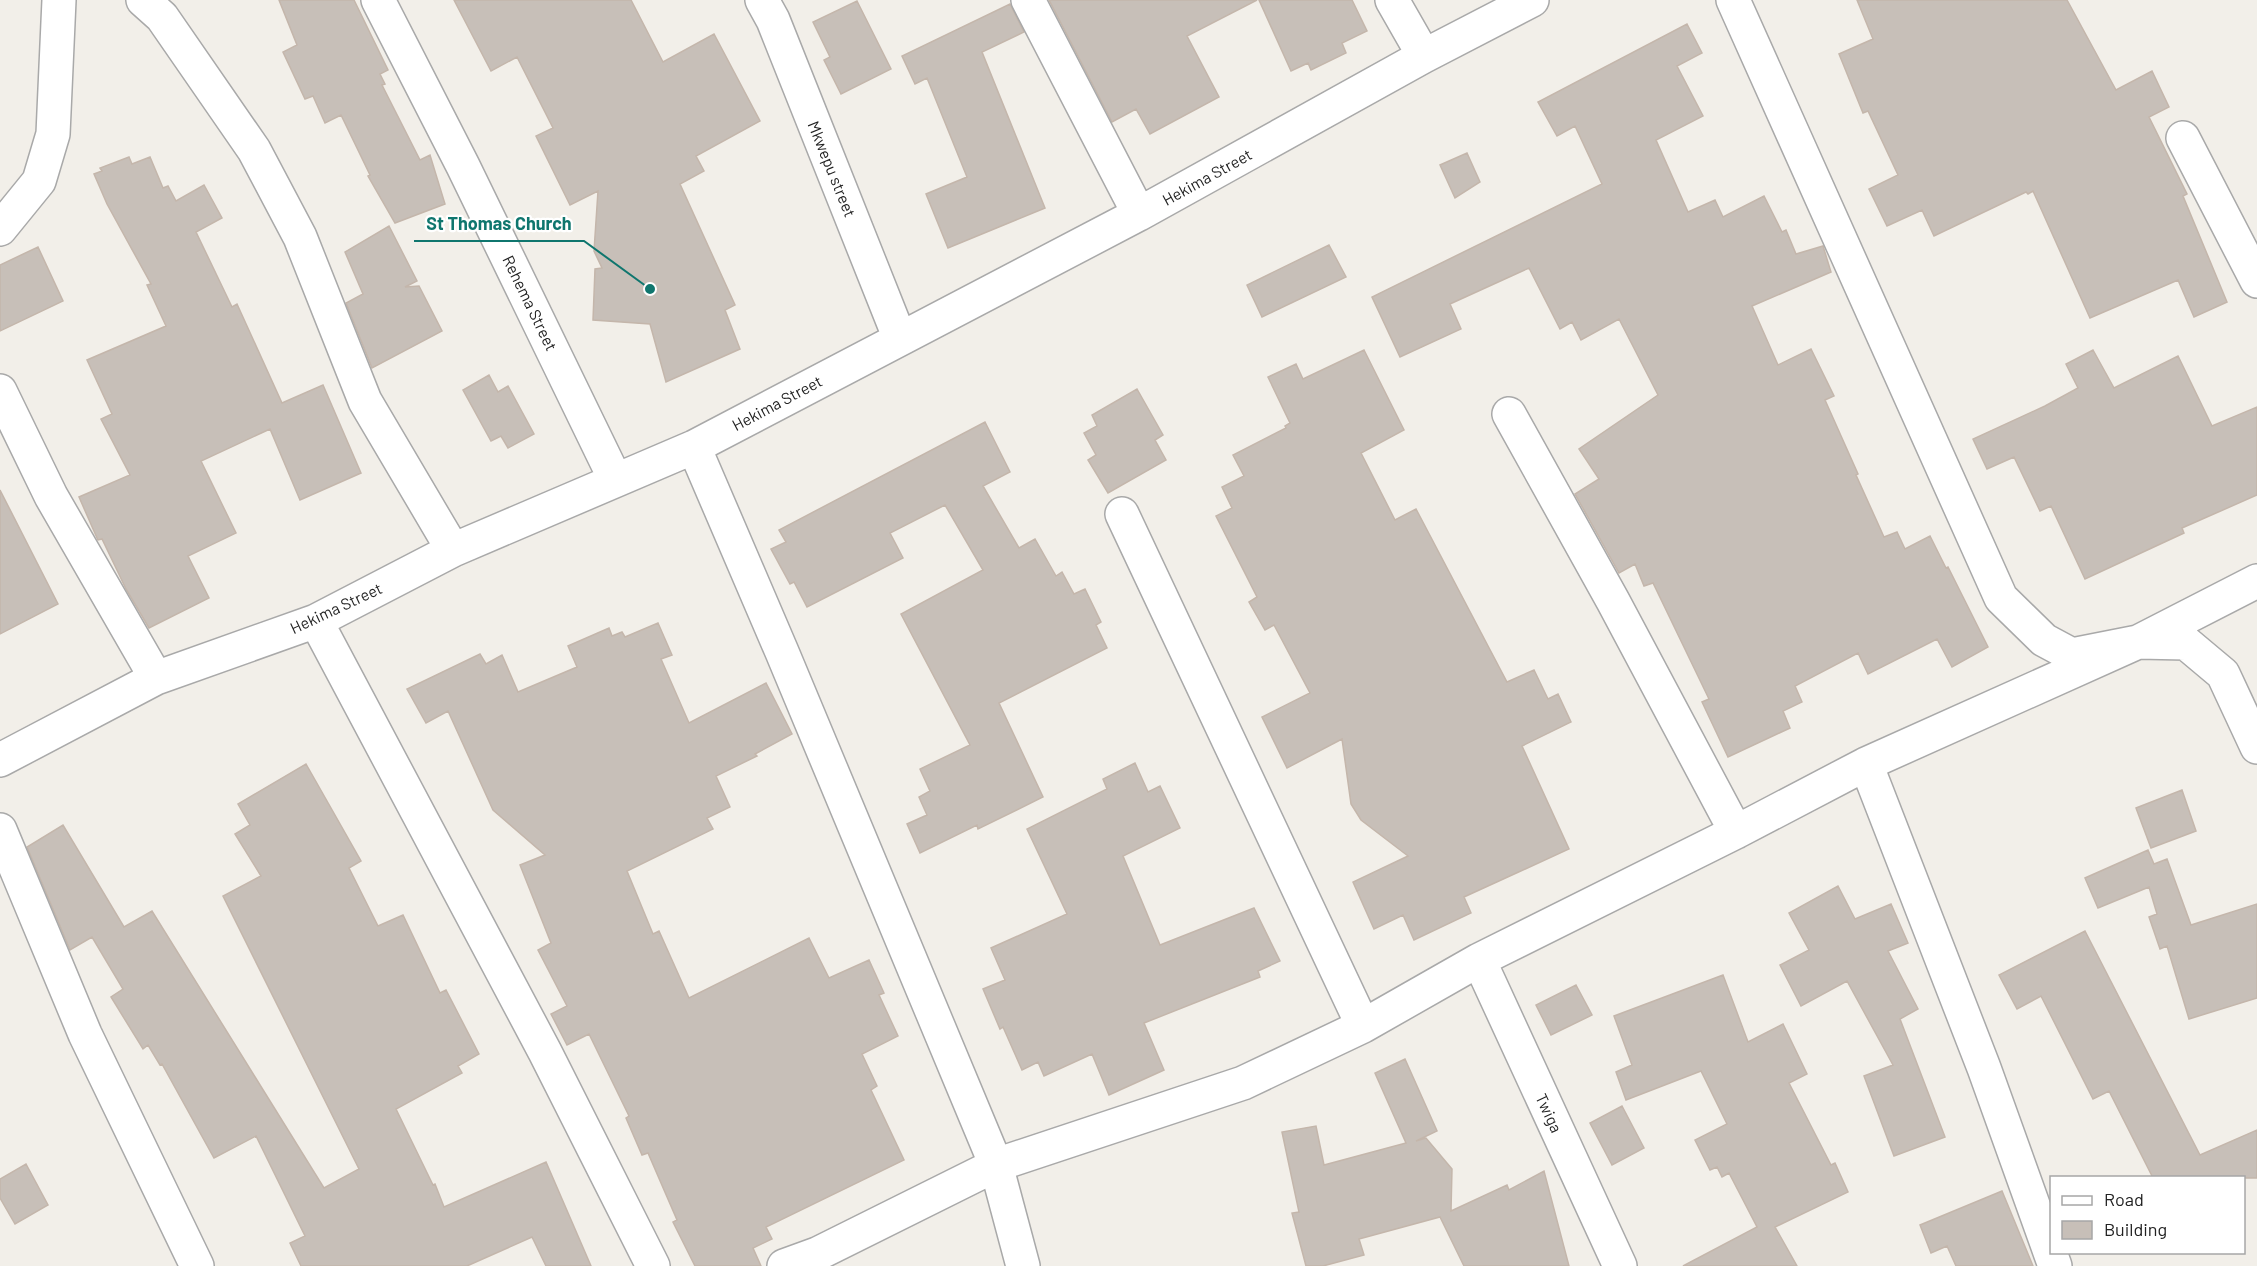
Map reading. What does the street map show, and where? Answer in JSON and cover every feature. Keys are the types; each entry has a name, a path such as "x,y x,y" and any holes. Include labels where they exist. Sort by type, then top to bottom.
{"street":[{"path":"0,229 39,181 53,135 59,0"},
{"path":"143,0 162,17 254,150 300,237 365,401 453,550"},
{"name":"Rehema Street","path":"378,0 464,166 615,479"},
{"name":"Mkwepu street","path":"762,0 900,339"},
{"path":"1028,0 1139,214"},
{"path":"1392,0 1424,56"},
{"name":"Hekima Street","path":"0,760 156,678 316,621 453,550 694,447 1139,214 1424,56 1532,0"},
{"path":"1733,0 2001,598 2044,640 2072,655 2138,642 2186,643 2223,674 2257,747"},
{"path":"2183,138 2257,281"},
{"path":"0,391 51,496 156,678"},
{"path":"1509,414 1613,601 1736,832"},
{"path":"694,447 996,1165 1023,1266"},
{"path":"1122,514 1363,1026"},
{"path":"784,1266 817,1254 996,1165 1244,1083 1363,1026 1479,960 1736,832 1866,764 2138,642 2257,581"},
{"path":"316,621 545,1052 653,1266"},
{"path":"1866,764 1984,1068 2050,1252"},
{"path":"0,830 85,1034 197,1266"},
{"name":"Twiga","path":"1479,960 1620,1266"}],"building":[{"path":"279,0 354,0 388,70 380,74 385,84 382,85 420,160 430,155 445,204 395,223 368,176 370,175 341,115 325,123 313,96 305,99 283,52 297,45"},
{"path":"454,0 631,0 663,62 714,34 760,121 696,156 704,171 680,184 735,305 725,310 740,349 666,382 650,324 593,320 595,269 602,268 594,251 598,191 570,205 536,136 553,128 517,57 491,71"},
{"path":"1049,0 1257,0 1187,36 1219,97 1150,134 1136,109 1112,122"},
{"path":"1259,0 1352,0 1367,31 1342,43 1346,53 1311,70 1308,63 1291,71"},
{"path":"1857,0 2067,0 2116,90 2152,71 2169,107 2149,117 2187,194 2183,196 2227,302 2194,317 2178,280 2090,318 2033,191 2028,194 2026,192 1934,236 1922,210 1887,226 1869,189 1898,175 1868,111 1863,113 1839,54 1873,39"},
{"path":"857,1 891,69 841,94 824,60 830,57 813,22"},
{"path":"1010,4 1024,32 982,52 1045,208 948,248 926,194 967,177 927,78 915,84 902,56"},
{"path":"1687,24 1702,53 1677,66 1703,116 1656,140 1688,212 1715,200 1723,217 1764,196 1782,232 1786,230 1796,254 1823,246 1831,272 1752,306 1778,365 1811,349 1834,396 1825,400 1884,537 1897,532 1905,549 1930,536 1988,647 1952,667 1937,639 1868,674 1858,653 1795,686 1802,702 1783,711 1790,728 1728,757 1702,702 1709,699 1653,583 1644,586 1635,564 1619,573 1575,494 1599,479 1579,449 1658,395 1619,319 1581,340 1572,322 1560,329 1529,268 1450,304 1461,329 1400,357 1372,297 1602,184 1575,126 1557,136 1538,102"},
{"path":"1467,153 1480,182 1455,198 1440,165"},
{"path":"129,157 132,164 150,157 163,188 168,186 176,201 204,185 222,218 196,232 232,307 237,304 282,403 323,385 361,473 300,500 270,429 201,461 236,533 188,556 209,598 149,628 126,589 102,539 98,540 79,497 130,475 101,419 112,414 87,360 166,326 147,285 151,284 107,204 94,174 102,171 100,168"},
{"path":"389,226 417,281 405,287 419,286 442,331 372,368 346,303 363,294 345,252"},
{"path":"1329,245 1346,277 1262,317 1247,285"},
{"path":"38,247 63,301 0,331 0,265"},
{"path":"1364,350 1404,430 1361,453 1395,520 1416,509 1507,682 1534,670 1548,699 1558,694 1571,722 1522,746 1569,849 1464,897 1471,913 1414,940 1403,915 1374,929 1353,882 1408,856 1361,820 1351,804 1342,739 1287,768 1262,717 1310,693 1274,625 1265,630 1249,602 1257,597 1216,516 1232,508 1222,487 1244,476 1233,455 1286,428 1285,426 1290,423 1268,377 1296,364 1303,379"},
{"path":"2093,350 2114,388 2178,356 2212,426 2257,407 2257,495 2182,528 2184,533 2085,579 2051,506 2040,511 2014,457 1987,469 1973,439 2078,388 2066,364"},
{"path":"489,375 498,392 508,386 534,434 508,448 501,436 491,441 463,390"},
{"path":"1137,389 1163,435 1155,440 1166,460 1108,493 1088,460 1096,455 1084,433 1097,426 1092,415"},
{"path":"985,422 1010,472 983,486 1019,548 1035,539 1056,576 1062,572 1074,594 1085,589 1101,622 1096,625 1107,648 999,703 1043,797 978,829 977,825 920,853 907,824 927,815 919,797 930,791 920,769 970,745 901,614 983,570 945,505 890,533 903,558 807,607 794,582 790,584 771,549 786,542 779,530"},
{"path":"0,490 58,604 0,634"},
{"path":"658,623 672,655 661,659 689,723 766,683 792,734 755,754 757,756 716,776 730,807 707,818 713,829 627,871 653,934 659,931 689,998 809,938 829,978 869,960 884,993 879,995 898,1036 862,1054 877,1086 871,1090 904,1160 766,1227 772,1239 753,1248 761,1266 695,1266 673,1222 677,1220 648,1153 642,1155 626,1118 629,1116 589,1034 567,1045 551,1014 567,1006 538,950 551,943 520,865 545,855 493,810 448,711 426,723 407,689 480,654 486,664 502,655 518,692 577,667 568,646 609,628 612,636 622,632 625,637"},
{"path":"1135,763 1148,792 1160,786 1180,828 1123,856 1160,945 1254,908 1280,961 1258,971 1260,977 1144,1023 1164,1070 1109,1095 1092,1054 1044,1076 1038,1062 1022,1070 1003,1027 1000,1029 983,989 1005,980 991,948 1067,914 1027,829 1107,789 1103,779"},
{"path":"306,764 361,861 349,868 378,926 403,915 440,993 446,990 479,1054 458,1066 462,1073 396,1109 433,1185 435,1184 444,1207 546,1162 591,1266 546,1266 532,1237 467,1266 301,1266 290,1243 305,1236 256,1136 214,1158 162,1064 160,1065 148,1045 143,1049 111,997 123,989 92,937 70,950 27,847 63,825 124,927 152,911 324,1188 359,1169 223,896 261,876 235,834 250,825 238,804"},
{"path":"2182,790 2196,831 2151,848 2136,808"},
{"path":"2148,850 2154,864 2167,859 2191,925 2257,904 2257,998 2189,1019 2167,946 2160,949 2149,917 2157,914 2149,887 2098,908 2085,878"},
{"path":"1838,886 1855,919 1891,904 1908,943 1888,951 1918,1009 1900,1019 1945,1137 1894,1156 1864,1076 1893,1065 1847,981 1801,1006 1780,965 1809,950 1789,913"},
{"path":"2085,931 2200,1155 2257,1130 2257,1178 2152,1176 2109,1091 2093,1099 2041,996 2017,1009 1999,975"},
{"path":"1723,975 1748,1042 1783,1024 1807,1074 1789,1083 1831,1165 1835,1163 1848,1192 1775,1227 1797,1266 1683,1266 1757,1227 1729,1173 1722,1177 1717,1167 1710,1170 1695,1140 1727,1124 1701,1071 1626,1100 1616,1072 1632,1065 1614,1016"},
{"path":"1576,985 1592,1015 1551,1035 1536,1005"},
{"path":"1405,1059 1437,1131 1416,1141 1426,1138 1452,1169 1451,1211 1507,1185 1509,1190 1544,1171 1569,1266 1464,1266 1440,1217 1359,1239 1364,1255 1323,1266 1306,1266 1292,1213 1299,1212 1282,1132 1316,1126 1324,1165 1406,1143 1375,1073"},
{"path":"1622,1106 1644,1148 1612,1165 1590,1123"},
{"path":"26,1164 48,1205 15,1224 0,1198 0,1179"},
{"path":"2002,1191 2033,1266 1956,1266 1947,1246 1931,1253 1920,1225"}],"place":[{"name":"St Thomas Church","path":"650,289"}]}
